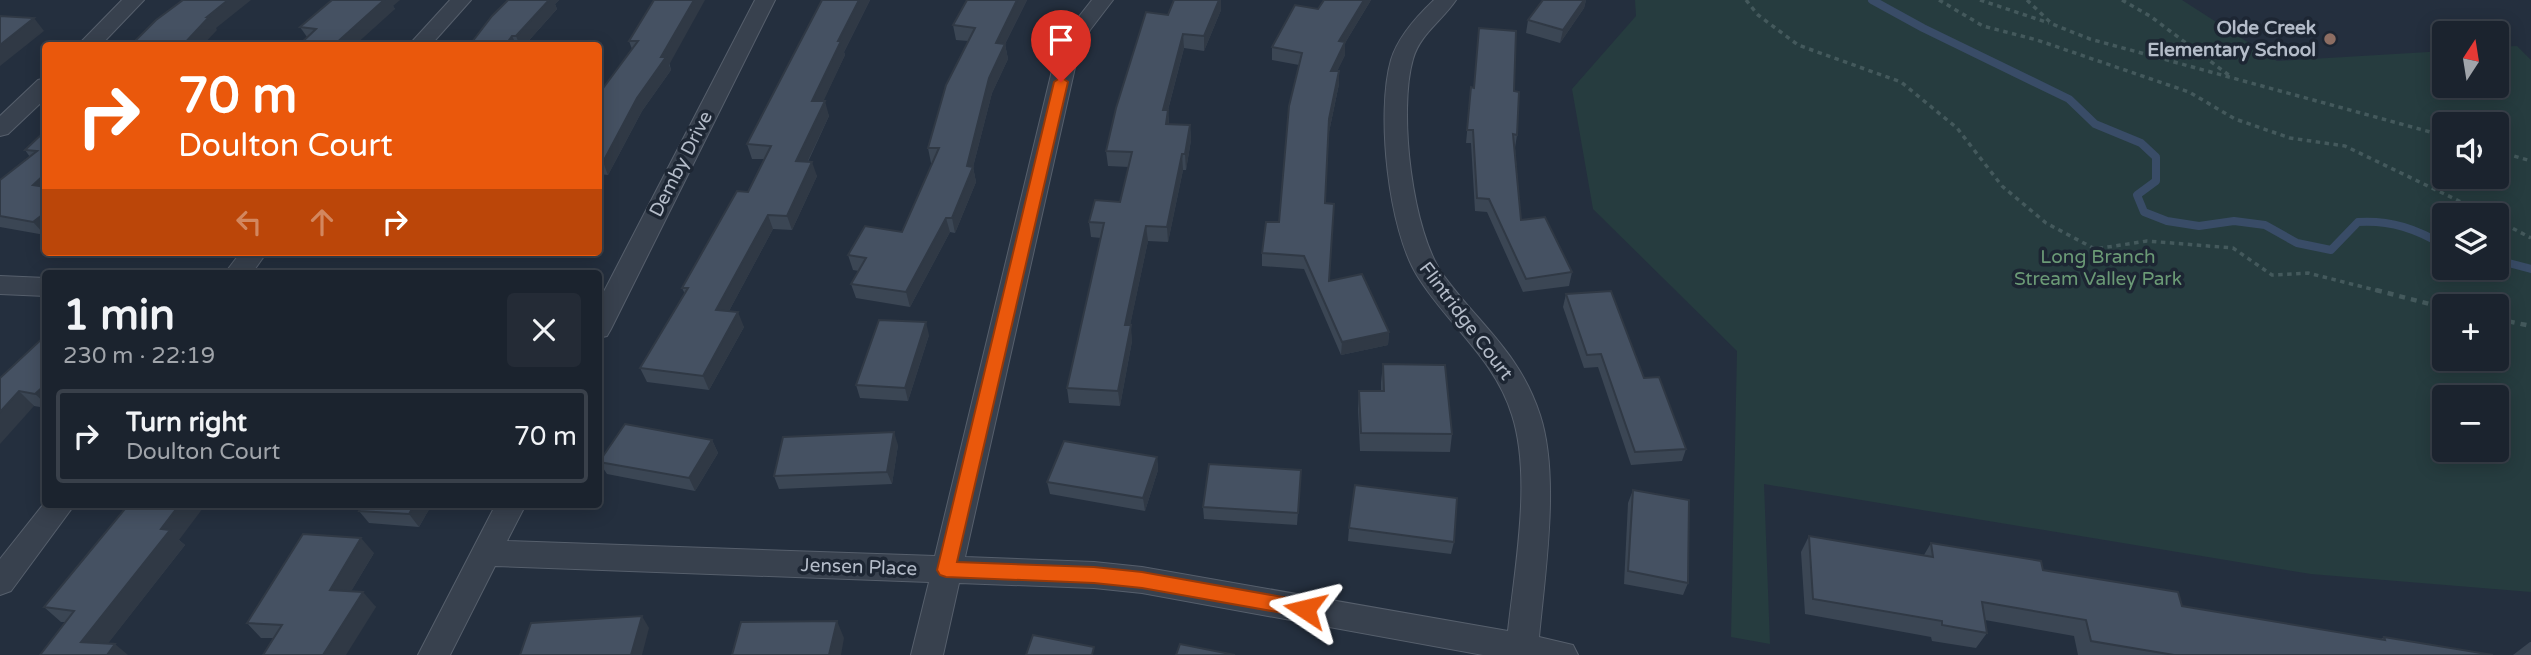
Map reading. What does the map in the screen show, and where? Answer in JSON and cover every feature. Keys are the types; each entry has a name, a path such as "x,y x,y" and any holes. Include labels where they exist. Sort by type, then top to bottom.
{"street":[{"path":"90,42 134,0"},
{"path":"422,42 461,0"},
{"name":"Demby Drive","path":"605,304 765,0"},
{"path":"926,655 1067,54 1080,28 1103,0"},
{"name":"Flintridge Court","path":"1446,0 1414,36 1401,62 1398,86 1404,208 1410,236 1419,259 1441,291 1504,366 1518,393 1530,426 1535,453 1536,484 1522,651"},
{"path":"0,128 42,89"},
{"path":"240,270 252,256"},
{"path":"0,285 42,286"},
{"path":"0,582 57,508"},
{"path":"434,655 509,508"},
{"name":"Jensen Place","path":"485,553 1094,575 1142,580 1522,651 1562,655"}],"path":[{"path":"1745,0 1758,15 1798,46 1901,82 1957,128 2002,186 2046,223 2095,249 2147,241 2233,248 2273,275 2308,274 2432,305"},
{"path":"1939,0 1983,26 2037,40 2189,92 2235,119 2290,138 2345,146 2463,203"},
{"path":"1980,0 2090,39 2432,132"},
{"path":"2027,0 2053,24"},
{"path":"2122,0 2150,16 2233,78"},
{"path":"2509,155 2531,161"},
{"path":"2509,226 2531,238"},
{"path":"2509,321 2531,326"}],"green space":[{"name":"Long Branch Stream Valley Park","path":"1635,0 2182,0 2277,61 2432,52 2432,98 2510,98 2510,46 2517,46 2531,60 2531,592 2311,574 1764,484 1770,644 1731,637 1737,351 1593,209 1572,89 1636,16"}],"building":[{"path":"183,0 228,0 207,17 186,42 134,42 156,20"},
{"path":"332,0 384,0 337,42 302,42 316,29 300,27"},
{"path":"508,0 549,0 508,42 472,42"},
{"path":"654,0 694,0 661,57 666,57 637,98 602,162 602,90 638,41 629,41"},
{"path":"822,0 859,0 812,101 825,101 796,161 812,162 787,216 768,215 716,310 738,312 703,376 640,368 688,288 682,288 737,191 748,192 771,146 747,144"},
{"path":"967,0 1017,0 996,43 1005,44 989,78 967,166 973,167 952,218 946,218 906,292 851,284 866,258 848,255 865,226 902,232 939,148 928,148 946,85 975,28 953,25"},
{"path":"1174,0 1219,0 1204,36 1183,34 1163,110 1168,110 1166,124 1190,125 1167,227 1146,226 1125,325 1131,325 1118,391 1067,388 1104,223 1089,222 1095,200 1120,202 1132,152 1106,151 1116,108 1146,12 1168,15"},
{"path":"1324,0 1364,0 1339,41 1345,42 1331,71 1339,71 1329,119 1325,203 1334,204 1329,281 1362,274 1389,332 1342,342 1304,256 1262,253 1266,222 1279,222 1289,106 1302,53 1272,47 1295,5 1318,9"},
{"path":"1543,0 1584,0 1563,30 1528,20"},
{"path":"0,16 34,18 0,45"},
{"path":"1479,28 1516,31 1514,91 1519,92 1517,135 1513,134 1521,220 1545,217 1572,272 1526,279 1489,199 1477,198 1473,130 1467,130"},
{"path":"42,134 42,177 33,185 42,186 42,215 33,222 0,216 0,180 37,151 25,150"},
{"path":"1611,291 1644,378 1659,377 1686,449 1635,452 1601,354 1587,355 1566,294"},
{"path":"879,320 926,322 905,388 856,385"},
{"path":"42,339 42,388 35,394 19,391 0,412 0,378"},
{"path":"1383,364 1445,365 1452,434 1361,433 1359,391 1384,391"},
{"path":"625,424 712,440 689,478 602,463 602,458"},
{"path":"894,432 887,472 774,476 783,437"},
{"path":"1064,441 1157,457 1143,498 1047,482"},
{"path":"1209,464 1301,470 1298,513 1203,507"},
{"path":"1355,485 1457,498 1454,542 1349,528"},
{"path":"1633,490 1689,500 1688,583 1628,571"},
{"path":"126,508 177,508 161,529 170,530 81,642 115,644 107,655 40,655 74,611 44,607"},
{"path":"361,508 413,508 409,514 359,511"},
{"path":"303,534 361,538 330,590 363,592 323,655 263,655 282,625 247,623"},
{"path":"1809,536 1933,557 1931,543 2041,561 2043,570 2178,592 2182,606 2493,655 2174,655 2091,641 2086,620 1982,602 1987,633 1942,625 1942,621 1813,599"},
{"path":"642,616 631,655 520,655 531,623"},
{"path":"837,621 829,655 732,655 741,622"},
{"path":"1033,635 1094,647 1092,655 1026,655"},
{"path":"1180,644 1235,655 1176,655"}],"waterway":[{"path":"1872,0 1923,28 2069,99 2095,124 2141,143 2156,157 2156,181 2137,195 2144,212 2167,221 2199,226 2234,221 2265,225 2297,243 2331,250 2358,222 2403,227 2432,239"},
{"path":"2509,263 2531,269"}],"place":[{"name":"Olde Creek Elementary School","path":"2330,39"}],"route":[{"path":"1061,82 946,570 1094,575 1142,580 1305,609"}]}
